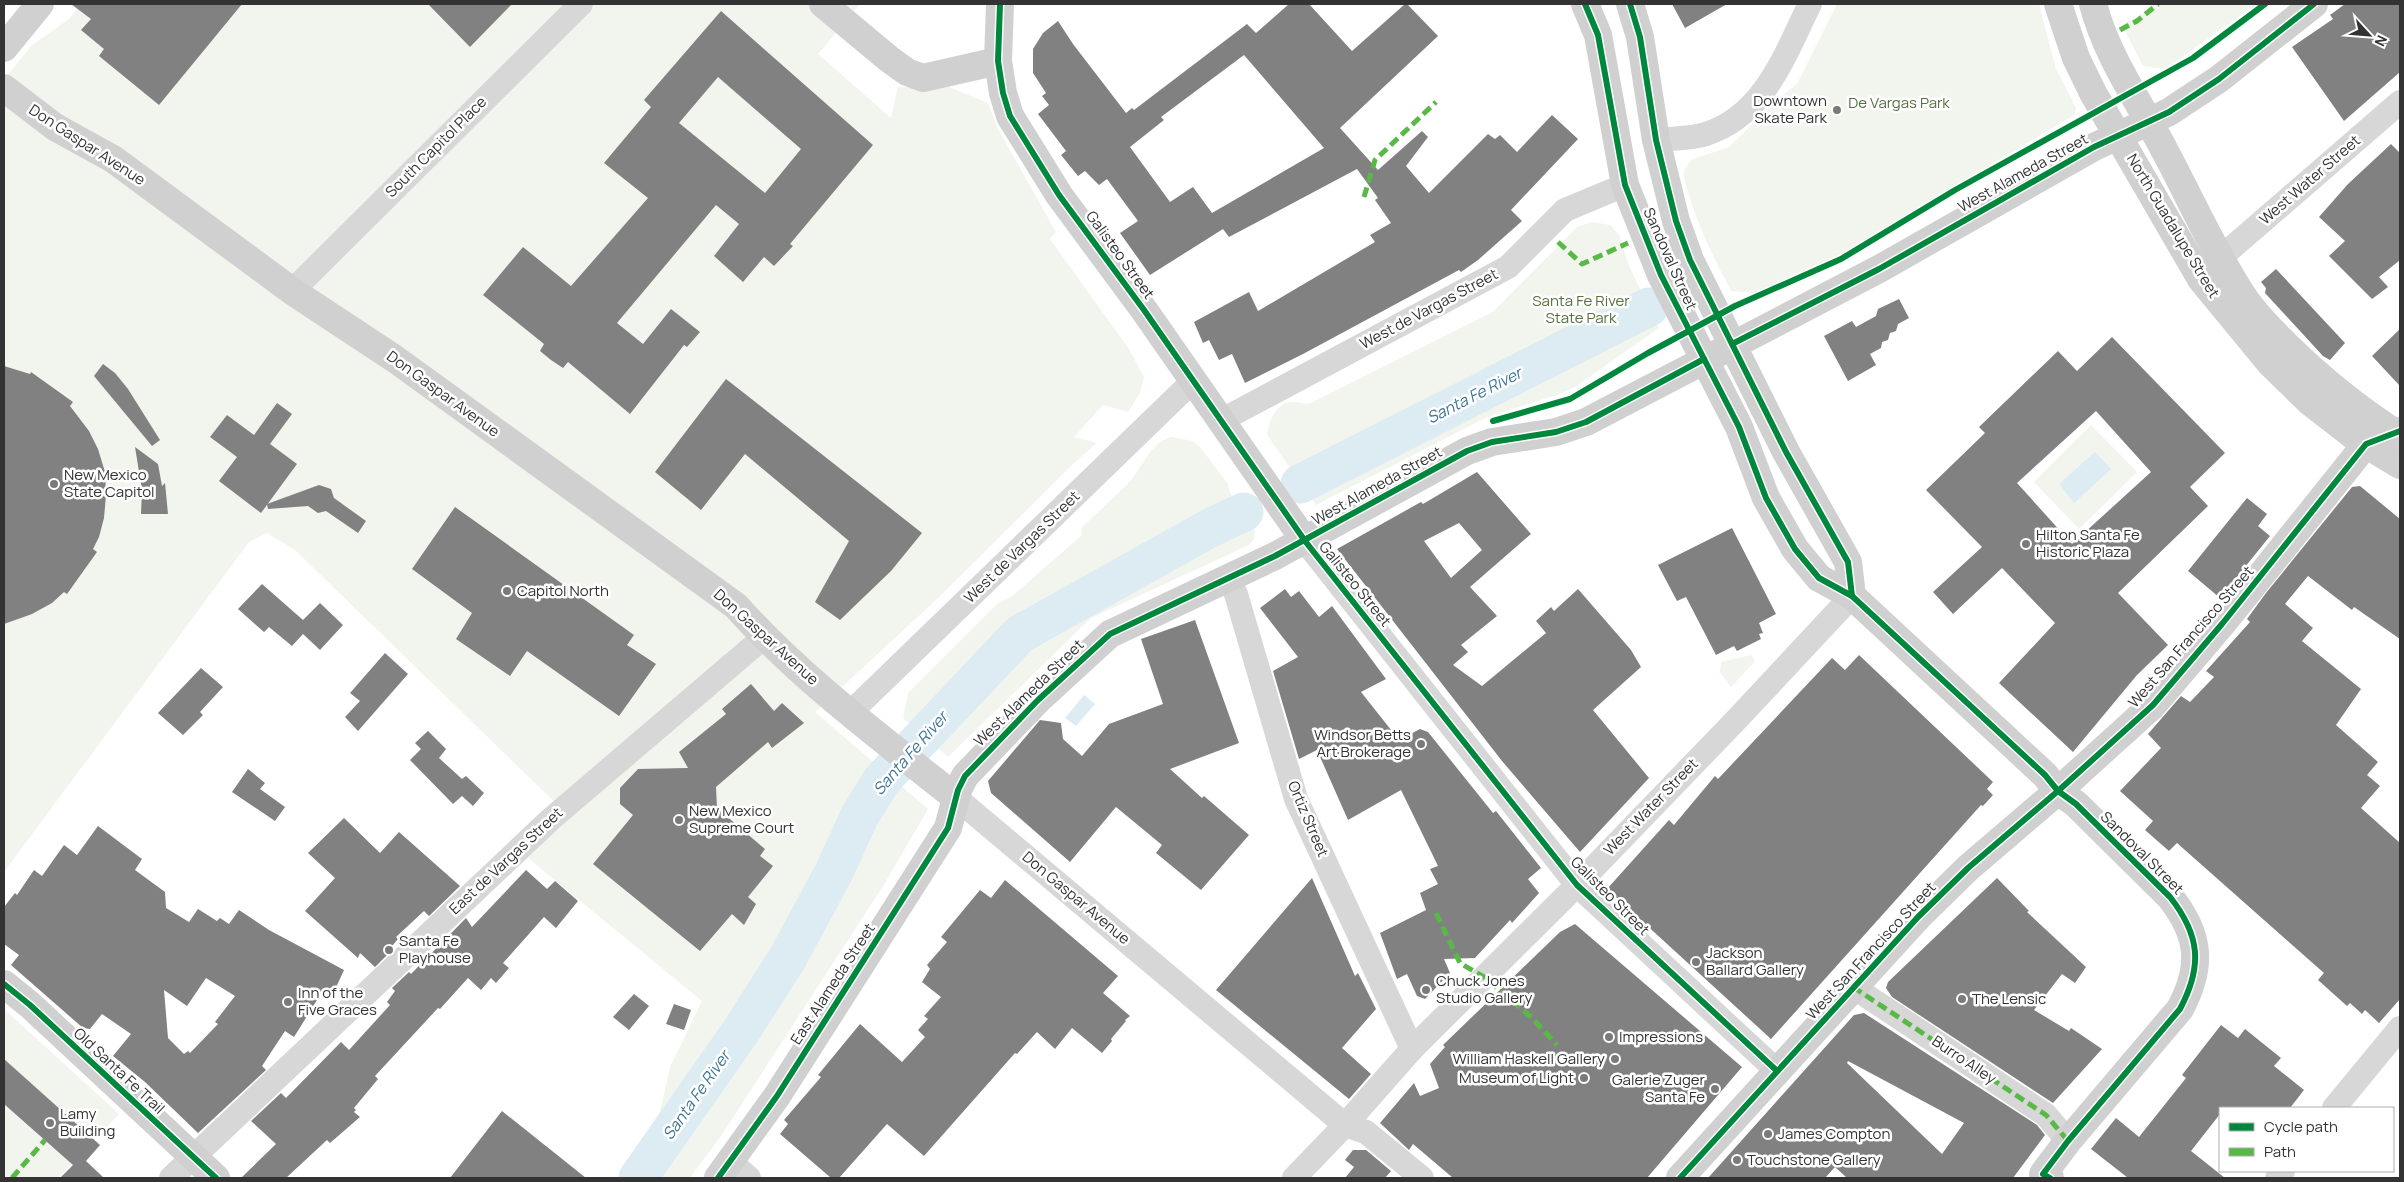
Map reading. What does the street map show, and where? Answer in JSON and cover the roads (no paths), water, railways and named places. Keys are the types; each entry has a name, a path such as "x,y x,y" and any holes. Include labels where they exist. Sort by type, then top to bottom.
{"street":[{"path":"4,48 40,4"},
{"name":"South Capitol Place","path":"292,291 581,4"},
{"path":"822,4 895,64 907,72 923,78 998,61"},
{"path":"994,11 1016,4"},
{"name":"Sandoval Street","path":"1585,4 1598,35 1625,185 1661,275 1739,427 1766,498 1795,549 1819,578 1852,596 2045,775 2058,791 2076,804 2170,897 2180,910 2192,933 2196,956 2195,969 2186,997 2172,1020 2068,1141 2045,1177"},
{"name":"Sandoval Street","path":"1630,4 1640,37 1656,140 1676,221 1690,260 1786,452 1848,562 1852,596"},
{"path":"1656,140 1704,135 1728,125 1748,111 1768,87 1810,4"},
{"name":"North Guadalupe Street","path":"2058,4 2076,58 2093,93 2202,279 2222,306 2271,364 2310,402 2366,444 2400,465"},
{"name":"North Guadalupe Street","path":"2094,4 2106,42 2220,258 2242,295 2271,330 2346,400 2399,434"},
{"name":"West Alameda Street","path":"955,797 965,776 986,753 1038,700 1110,634 1230,579 1305,541 1467,451 1492,442 1556,432 1586,422 1732,344 1879,269 2094,147 2169,112 2219,79 2314,4"},
{"name":"Galisteo Street","path":"994,11 1003,94 1010,116 1059,195 1144,310 1305,541 1577,884 1776,1070"},
{"name":"Don Gaspar Avenue","path":"4,88 55,127 113,159 292,291 394,359 736,606 764,637 851,712 1345,1125 1366,1132 1422,1178"},
{"name":"West Water Street","path":"2220,258 2400,102"},
{"name":"West de Vargas Street","path":"1222,420 1508,267 1566,210 1625,185"},
{"name":"West de Vargas Street","path":"851,712 1193,381"},
{"path":"2366,444 2399,434"},
{"name":"West San Francisco Street","path":"1680,1178 1776,1070 1918,917 1968,868 2058,791 2152,705 2222,624 2366,444"},
{"name":"Ortiz Street","path":"1230,579 1296,799 1412,1049"},
{"name":"West Water Street","path":"1294,1178 1345,1125 1412,1049 1577,884 1738,718 1852,596"},
{"name":"East de Vargas Street","path":"171,1178 551,819 764,637"},
{"name":"East Alameda Street","path":"733,1173 777,1096 948,828 955,797"},
{"name":"Old Santa Fe Trail","path":"4,984 30,1005 216,1178"},
{"name":"Burro Alley","path":"1853,987 2046,1115 2068,1141"},
{"path":"2335,1107 2400,1028"}],"waterway":[{"name":"Santa Fe River","path":"1300,484 1649,307"},
{"name":"Santa Fe River","path":"638,1178 741,1031 787,959 834,872 860,815 882,780 1020,634 1210,528 1244,512"}],"place":[{"name":"Downtown Skate Park","path":"1837,110"},
{"name":"New Mexico State Capitol","path":"54,484"},
{"name":"Hilton Santa Fe Historic Plaza","path":"2026,544"},
{"name":"Capitol North","path":"507,591"},
{"name":"Windsor Betts Art Brokerage","path":"1421,744"},
{"name":"New Mexico Supreme Court","path":"679,820"},
{"name":"Santa Fe Playhouse","path":"389,950"},
{"name":"Jackson Ballard Gallery","path":"1696,962"},
{"name":"Chuck Jones Studio Gallery","path":"1426,990"},
{"name":"The Lensic","path":"1962,999"},
{"name":"Inn of the Five Graces","path":"288,1002"},
{"name":"Impressions","path":"1609,1037"},
{"name":"William Haskell Gallery","path":"1615,1059"},
{"name":"Museum of Light","path":"1584,1078"},
{"name":"Galerie Zuger Santa Fe","path":"1715,1089"},
{"name":"Lamy Building","path":"50,1123"},
{"name":"James Compton","path":"1768,1134"},
{"name":"Touchstone Gallery","path":"1737,1160"}],"park label":[{"name":"De Vargas Park","path":"1899,103"},
{"name":"Santa Fe River State Park","path":"1581,310"}]}
